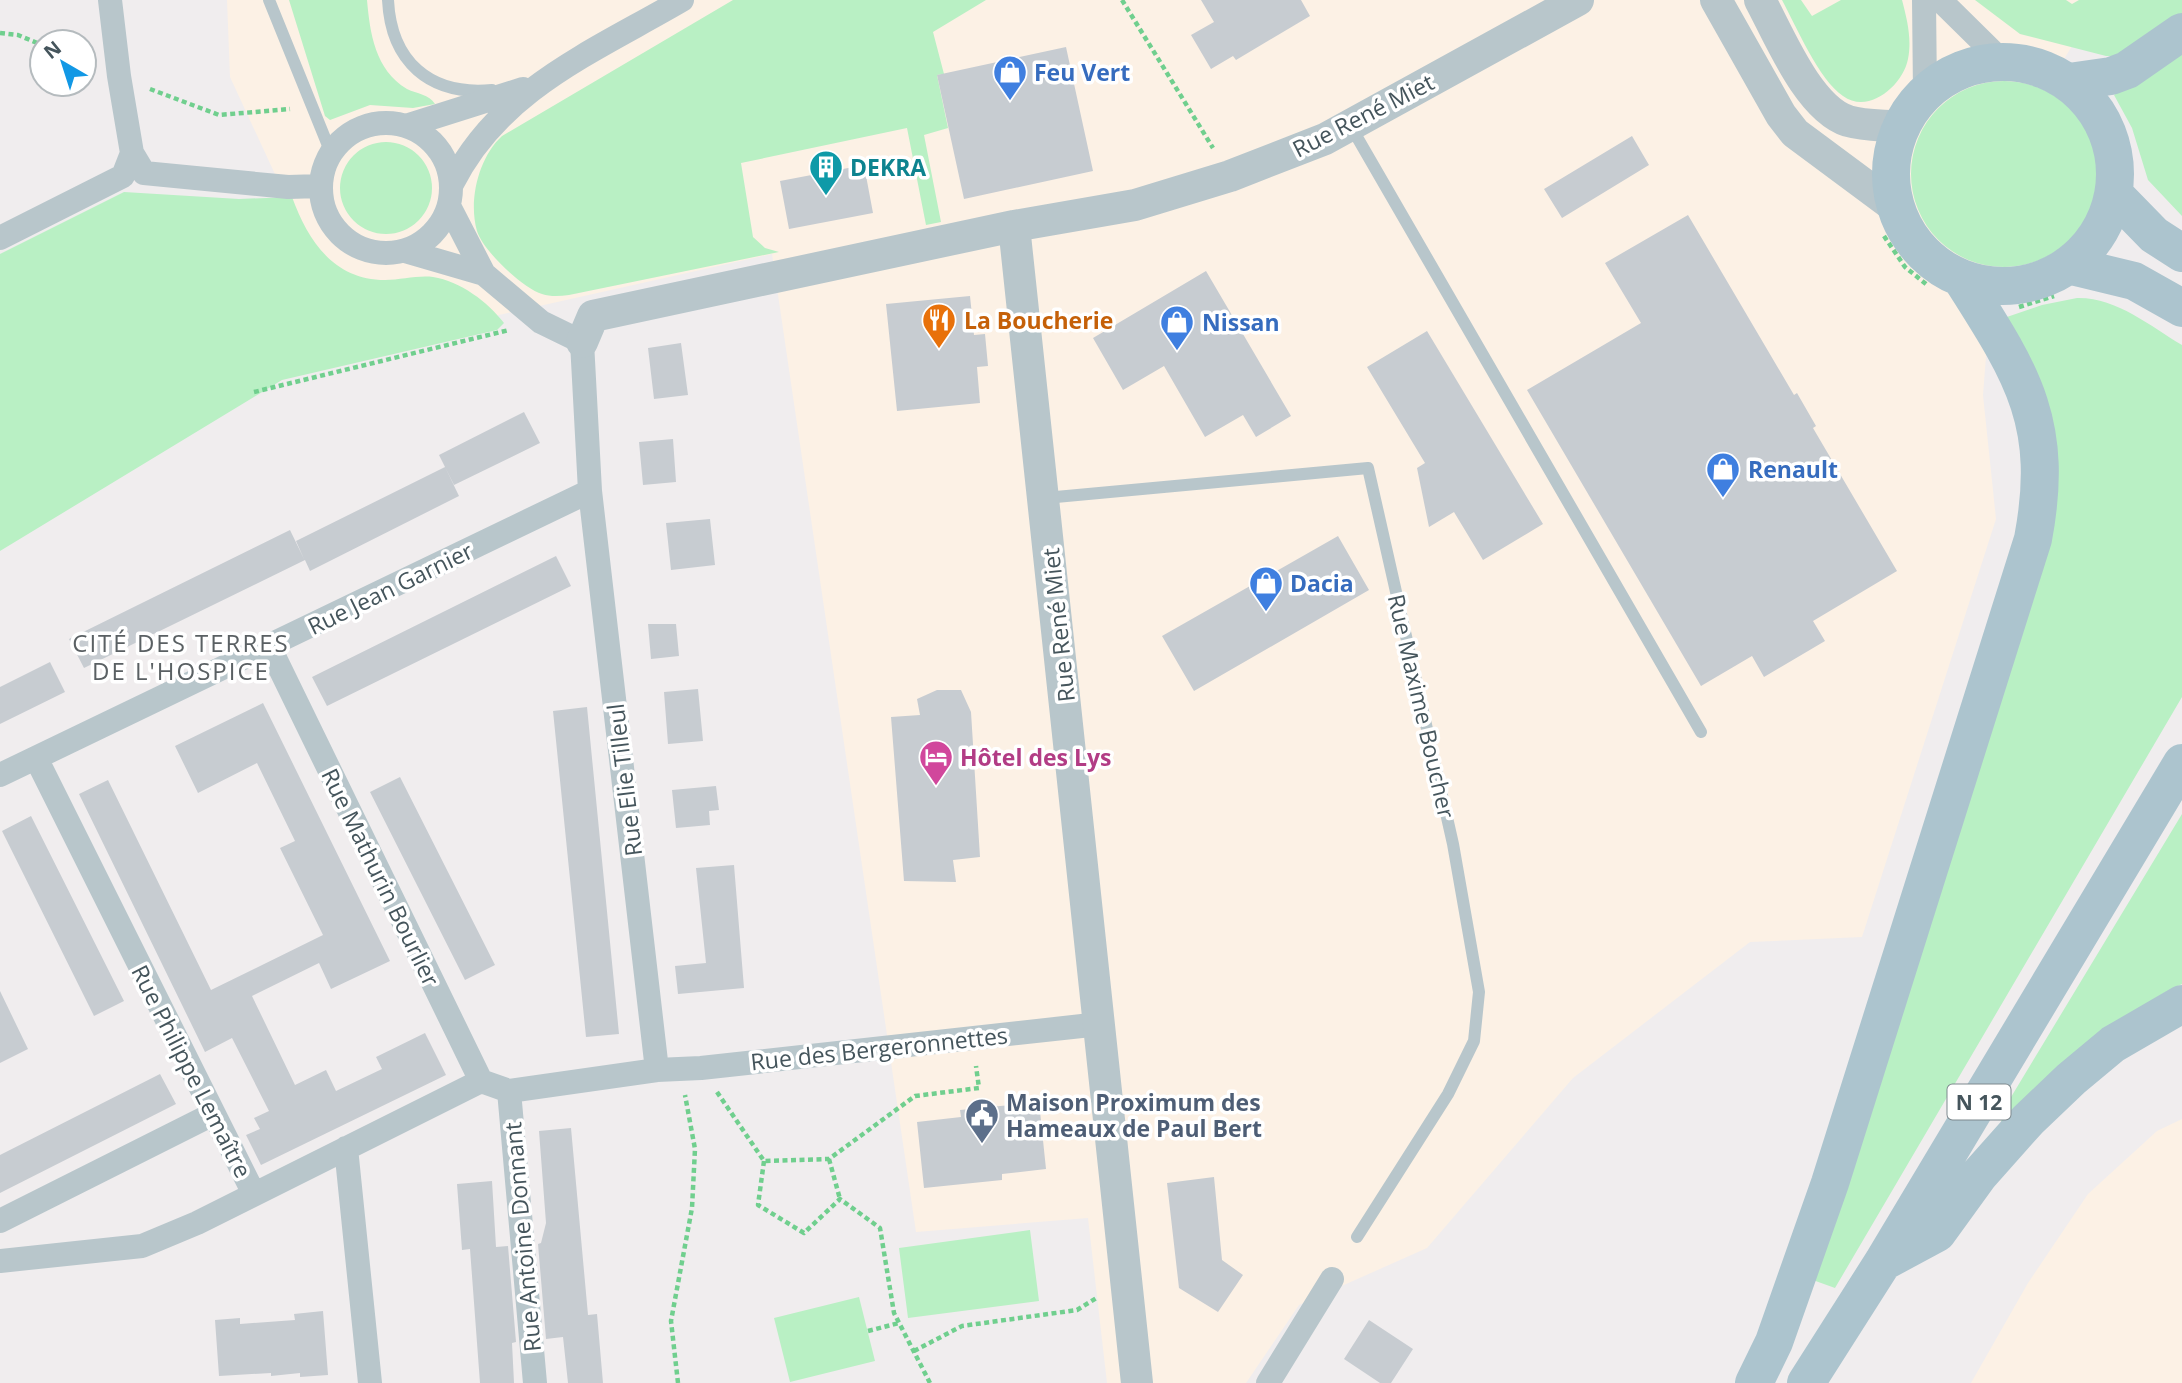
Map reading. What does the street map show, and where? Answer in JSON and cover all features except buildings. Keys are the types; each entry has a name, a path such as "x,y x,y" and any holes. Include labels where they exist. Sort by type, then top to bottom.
{"main road":[{"path":"2068,82 2111,76 2127,69 2182,32"},
{"path":"2003,62 2048,71 2068,82 2084,96 2107,131 2116,173 2114,194 2098,234 2068,265 2027,284 1982,285 1939,266 1920,250 1906,230 1896,208 1891,166 1902,127 1925,93 1939,82 1969,67 2003,62"},
{"path":"2114,194 2154,234 2182,253"},
{"path":"2068,265 2134,281 2182,308"},
{"path":"1754,1383 1774,1342 1834,1171 2034,539 2042,470 2031,406 2001,341 1961,278"},
{"name":"N 12","path":"1806,1383 1883,1262 2182,763"},
{"path":"1883,1262 1937,1233 1979,1175 2028,1120 2071,1079 2113,1044 2182,1004"}],"street":[{"path":"110,0 132,153 144,173 289,187 321,186"},
{"path":"405,251 427,240 438,228 468,155 490,126 534,86 682,0"},
{"name":"Rue René Miet","path":"582,342 593,316 1014,226 1135,205 1230,176 1325,139 1578,0"},
{"path":"1716,0 1781,115 1795,133 1896,208"},
{"path":"1760,0 1807,84 1825,108 1847,121 1902,127"},
{"path":"1924,0 1925,93"},
{"path":"1940,0 2003,62"},
{"path":"406,126 534,86"},
{"path":"484,274 451,195 447,163 435,144 424,134 406,126 381,123 366,126 352,132 331,153 321,186 328,218 349,243 380,253 405,251 484,274 541,322 582,342"},
{"path":"0,238 124,176 132,153"},
{"name":"Rue René Miet","path":"1014,226 1137,1383"},
{"name":"Rue Elie Tilleul","path":"582,342 590,491 680,1069"},
{"name":"Rue Jean Garnier","path":"0,775 590,491"},
{"name":"Rue Mathurin Bourlier","path":"268,646 481,1081"},
{"name":"Rue Philippe Lemaître","path":"36,758 254,1194 481,1081"},
{"name":"Rue des Bergeronnettes","path":"680,1069 1100,1024"},
{"path":"481,1081 509,1091 680,1069"},
{"name":"Rue Antoine Donnant","path":"509,1091 535,1383"},
{"path":"0,1221 213,1114"},
{"path":"346,1148 370,1383"},
{"path":"0,1261 142,1246 254,1194"},
{"path":"1268,1383 1332,1279"}],"lane":[{"path":"269,0 331,153"},
{"path":"388,0 391,33 400,53 427,77 463,90 534,86"},
{"path":"1350,125 1701,732"},
{"name":"Rue Maxime Boucher","path":"1045,498 1368,468 1453,844 1479,992 1474,1041 1448,1094 1357,1237"}],"path":[{"path":"1122,0 1230,176"},
{"path":"0,33 28,39"},
{"path":"119,76 219,115 313,107"},
{"path":"254,392 541,322"},
{"path":"680,1069 764,1161 829,1159 915,1096 979,1088 971,1038"},
{"path":"678,1383 671,1321 692,1208 695,1149 680,1069"},
{"path":"829,1159 840,1199 880,1228 894,1312 930,1383"},
{"path":"764,1161 758,1205 804,1233 840,1199"},
{"path":"914,1351 962,1326 1077,1310 1126,1279"},
{"path":"868,1331 900,1323"}],"shaded area":[{"path":"227,0 2108,0 2094,9 2001,165 1983,395 1996,519 1862,937 1750,942 1573,1078 1427,1248 1299,1305 1246,1383 1107,1383 1088,1218 916,1232 772,254 355,347 230,77"},
{"path":"2182,1119 2182,1383 1971,1383 2028,1283 2088,1194 2157,1131"}],"green space":[{"path":"289,0 367,0 376,50 388,72 407,89 426,96 435,104 413,108 370,105 330,120 325,116"},
{"path":"733,0 986,0 933,32 944,74 937,75 948,128 924,135 941,222 926,225 907,128 741,163 753,237 765,248 779,252 569,295 545,295 525,284 495,258 477,231 474,206 477,180 494,145 502,136"},
{"path":"1782,0 1801,0 1812,16 1841,0 1902,0 1909,44 1905,69 1892,87 1874,99 1863,102 1843,96 1825,78"},
{"path":"1975,0 2066,0 2072,4 2079,0 2182,0 2182,20 2118,56 2106,56 2020,34"},
{"path":"2182,44 2182,216 2148,180 2132,128 2114,95"},
{"path":"2004,81 2040,88 2070,108 2090,138 2097,174 2090,210 2070,240 2040,260 2004,267 1968,260 1938,240 1918,210 1911,174 1918,138 1938,108 1968,88"},
{"path":"386,142 404,146 418,156 428,170 432,188 428,206 418,220 404,230 386,234 368,230 354,220 344,206 340,188 344,170 354,156 368,146"},
{"path":"124,192 239,199 292,197 315,243 337,265 367,278 443,279 473,294 504,323 497,330 282,380 0,551 0,254"},
{"path":"2077,298 2119,307 2182,345 2182,697 1835,1288 1810,1279 2043,545 2001,319 2042,305"},
{"path":"2182,814 2182,984 2162,994 2001,1123 2002,1112"},
{"path":"1030,1230 1039,1301 908,1318 899,1248"},
{"path":"859,1297 875,1361 790,1382 774,1318"}],"place":[{"name":"Feu Vert","path":"1010,102"},
{"name":"DEKRA","path":"826,197"},
{"name":"La Boucherie","path":"939,350"},
{"name":"Nissan","path":"1177,352"},
{"name":"Renault","path":"1723,499"},
{"name":"Dacia","path":"1266,613"},
{"name":"Hôtel des Lys","path":"936,787"},
{"name":"Maison Proximum des Hameaux de Paul Bert","path":"982,1145"}],"district":[{"name":"CITÉ DES TERRES DE L'HOSPICE","path":"181,656"}]}
